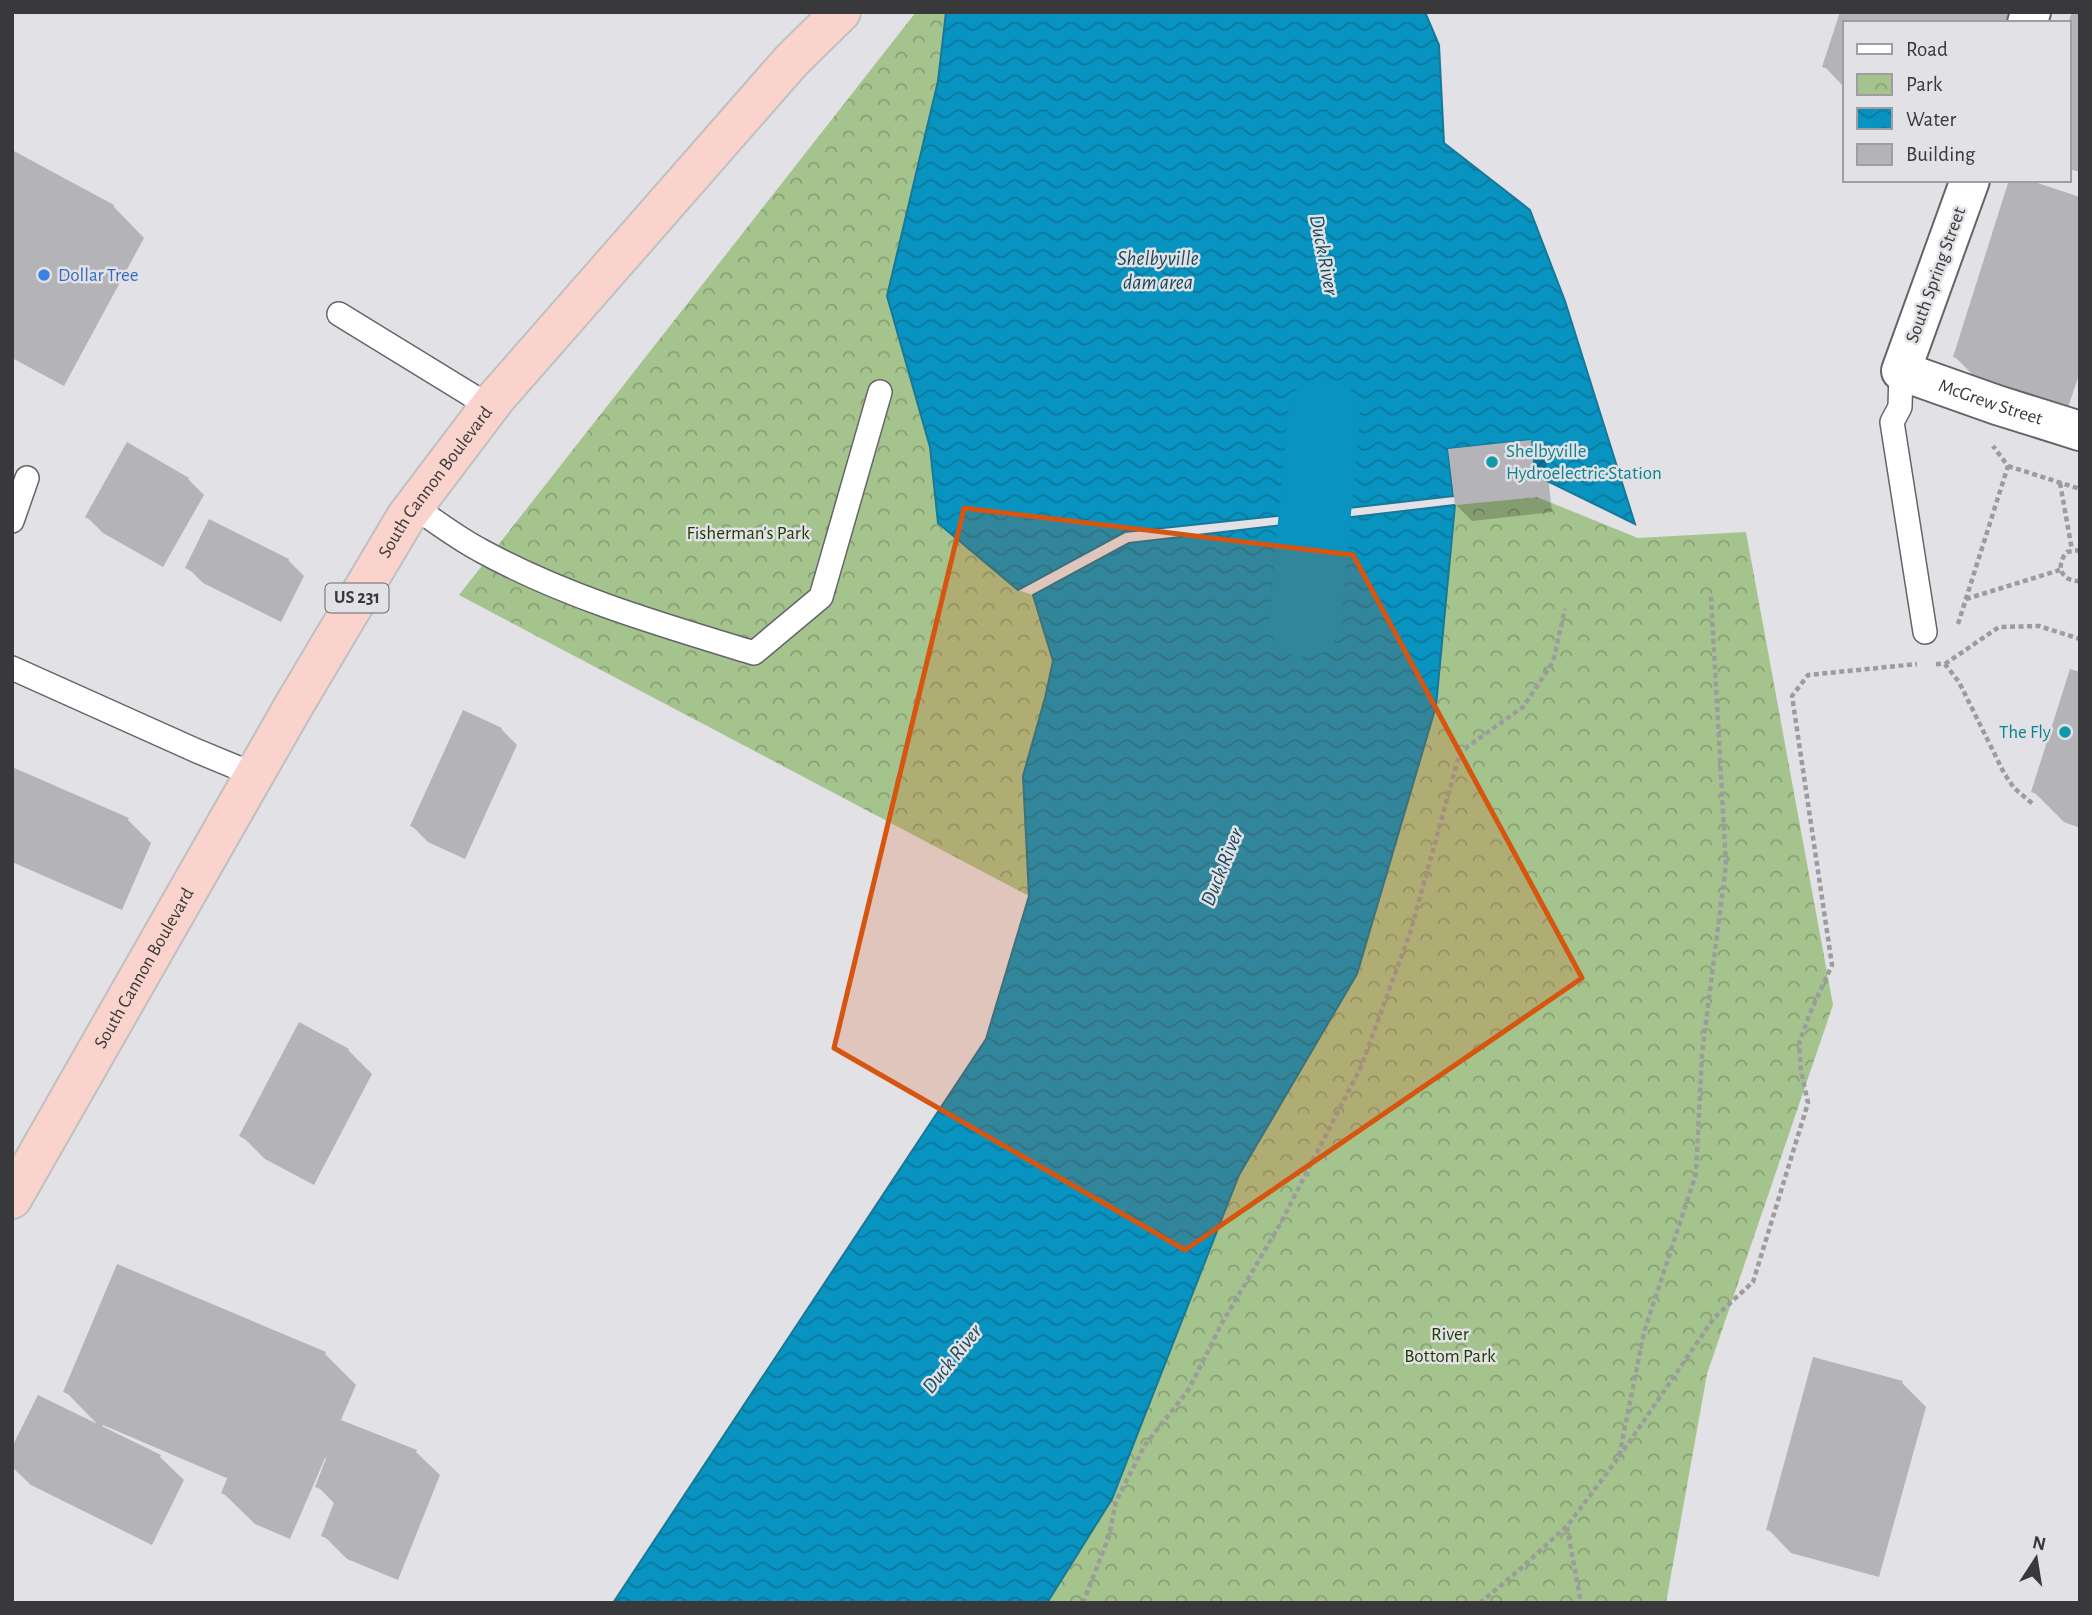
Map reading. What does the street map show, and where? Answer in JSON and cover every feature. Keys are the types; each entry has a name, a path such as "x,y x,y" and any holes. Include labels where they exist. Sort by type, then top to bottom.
{"highway":[{"name":"South Cannon Boulevard","path":"12,1199 413,506 489,406 792,60 841,12"}],"street":[{"name":"South Spring Street","path":"1901,370 1969,182"},
{"name":"McGrew Street","path":"1901,370 1997,405 2080,430"}],"lane":[{"path":"339,314 489,406"},
{"path":"1901,370 1900,407 1892,422 1926,632"},
{"path":"413,506 478,550 537,579 666,627 754,653 821,597 880,392"},
{"path":"12,521 27,478"},
{"path":"12,668 255,775"}],"path":[{"path":"1992,444 2008,466 2080,489"},
{"path":"1957,625 2008,466"},
{"path":"2060,483 2072,550"},
{"path":"2080,550 2067,552 2061,560 2060,570 2066,579 2080,581"},
{"path":"1966,599 2060,570"},
{"path":"1619,1457 1644,1332 1696,1174 1702,1053 1726,865 1711,597"},
{"path":"1083,1603 1110,1536 1116,1501 1145,1445 1189,1389 1222,1323 1279,1226 1361,1067 1411,930 1460,751 1523,707 1553,662 1565,610"},
{"path":"1480,1603 1567,1526 1619,1457 1714,1318 1753,1282 1808,1103 1801,1071 1799,1043 1832,965 1792,696 1808,675 1927,663 1945,664 1999,627 2039,626 2080,639"},
{"path":"1945,664 1949,651"},
{"path":"1945,664 1959,682 2004,773 2014,788 2034,804"},
{"path":"1567,1526 1581,1603"}],"highlighted area":[{"path":"964,508 1353,555 1582,978 1185,1250 834,1048"}],"green space":[{"name":"Fisherman's Park","path":"916,12 946,12 938,81 887,296 930,447 938,523 1018,590 1033,595 1053,661 1023,776 1029,896 459,595"},
{"name":"River Bottom Park","path":"1537,497 1638,538 1746,532 1833,1005 1707,1374 1666,1603 1047,1603 1112,1499 1239,1175 1357,974 1436,706 1455,505"}],"water":[{"name":"Shelbyville dam area","path":"946,12 1425,12 1439,45 1444,143 1530,210 1565,301 1635,524 1535,475 1530,440 1448,449 1453,496 1125,532 1018,590 938,523 930,447 887,296 938,81"},
{"path":"1455,505 1436,706 1357,974 1239,1175 1112,1499 1047,1603 613,1603 986,1039 1029,896 1023,776 1053,661 1033,595 1129,543"}],"building":[{"path":"1840,12 1996,12 1994,21 1843,21 1843,74 1822,67"},
{"path":"2072,12 2080,12 2080,152 2071,149 2071,21 2069,21"},
{"name":"Dollar Tree","path":"12,150 114,205 32,356 12,345"},
{"path":"2008,182 2034,182 2080,197 2080,309 2061,303 2035,383 1953,357"},
{"name":"Shelbyville Hydroelectric Station","path":"1531,440 1537,497 1455,505 1448,449"},
{"path":"127,442 189,478 146,552 85,517"},
{"path":"209,519 289,559 265,608 185,568"},
{"name":"The Fly","path":"2070,669 2080,672 2080,809 2031,792"},
{"path":"463,710 502,728 449,844 410,826"},
{"path":"12,767 129,818 98,888 12,850"},
{"path":"299,1022 349,1049 290,1162 239,1136"},
{"path":"117,1264 326,1352 259,1509 221,1493 233,1465 63,1392"},
{"path":"1813,1357 1903,1381 1855,1554 1766,1530"},
{"path":"38,1395 161,1455 128,1522 12,1465 12,1447"},
{"path":"341,1420 417,1450 374,1557 321,1536 337,1495 315,1487"}],"waterway":[{"name":"Duck River","path":"1305,621 1324,414"}],"place":[{"name":"Dollar Tree","path":"44,275"},
{"name":"Shelbyville Hydroelectric Station","path":"1492,462"},
{"name":"The Fly","path":"2065,732"}]}
